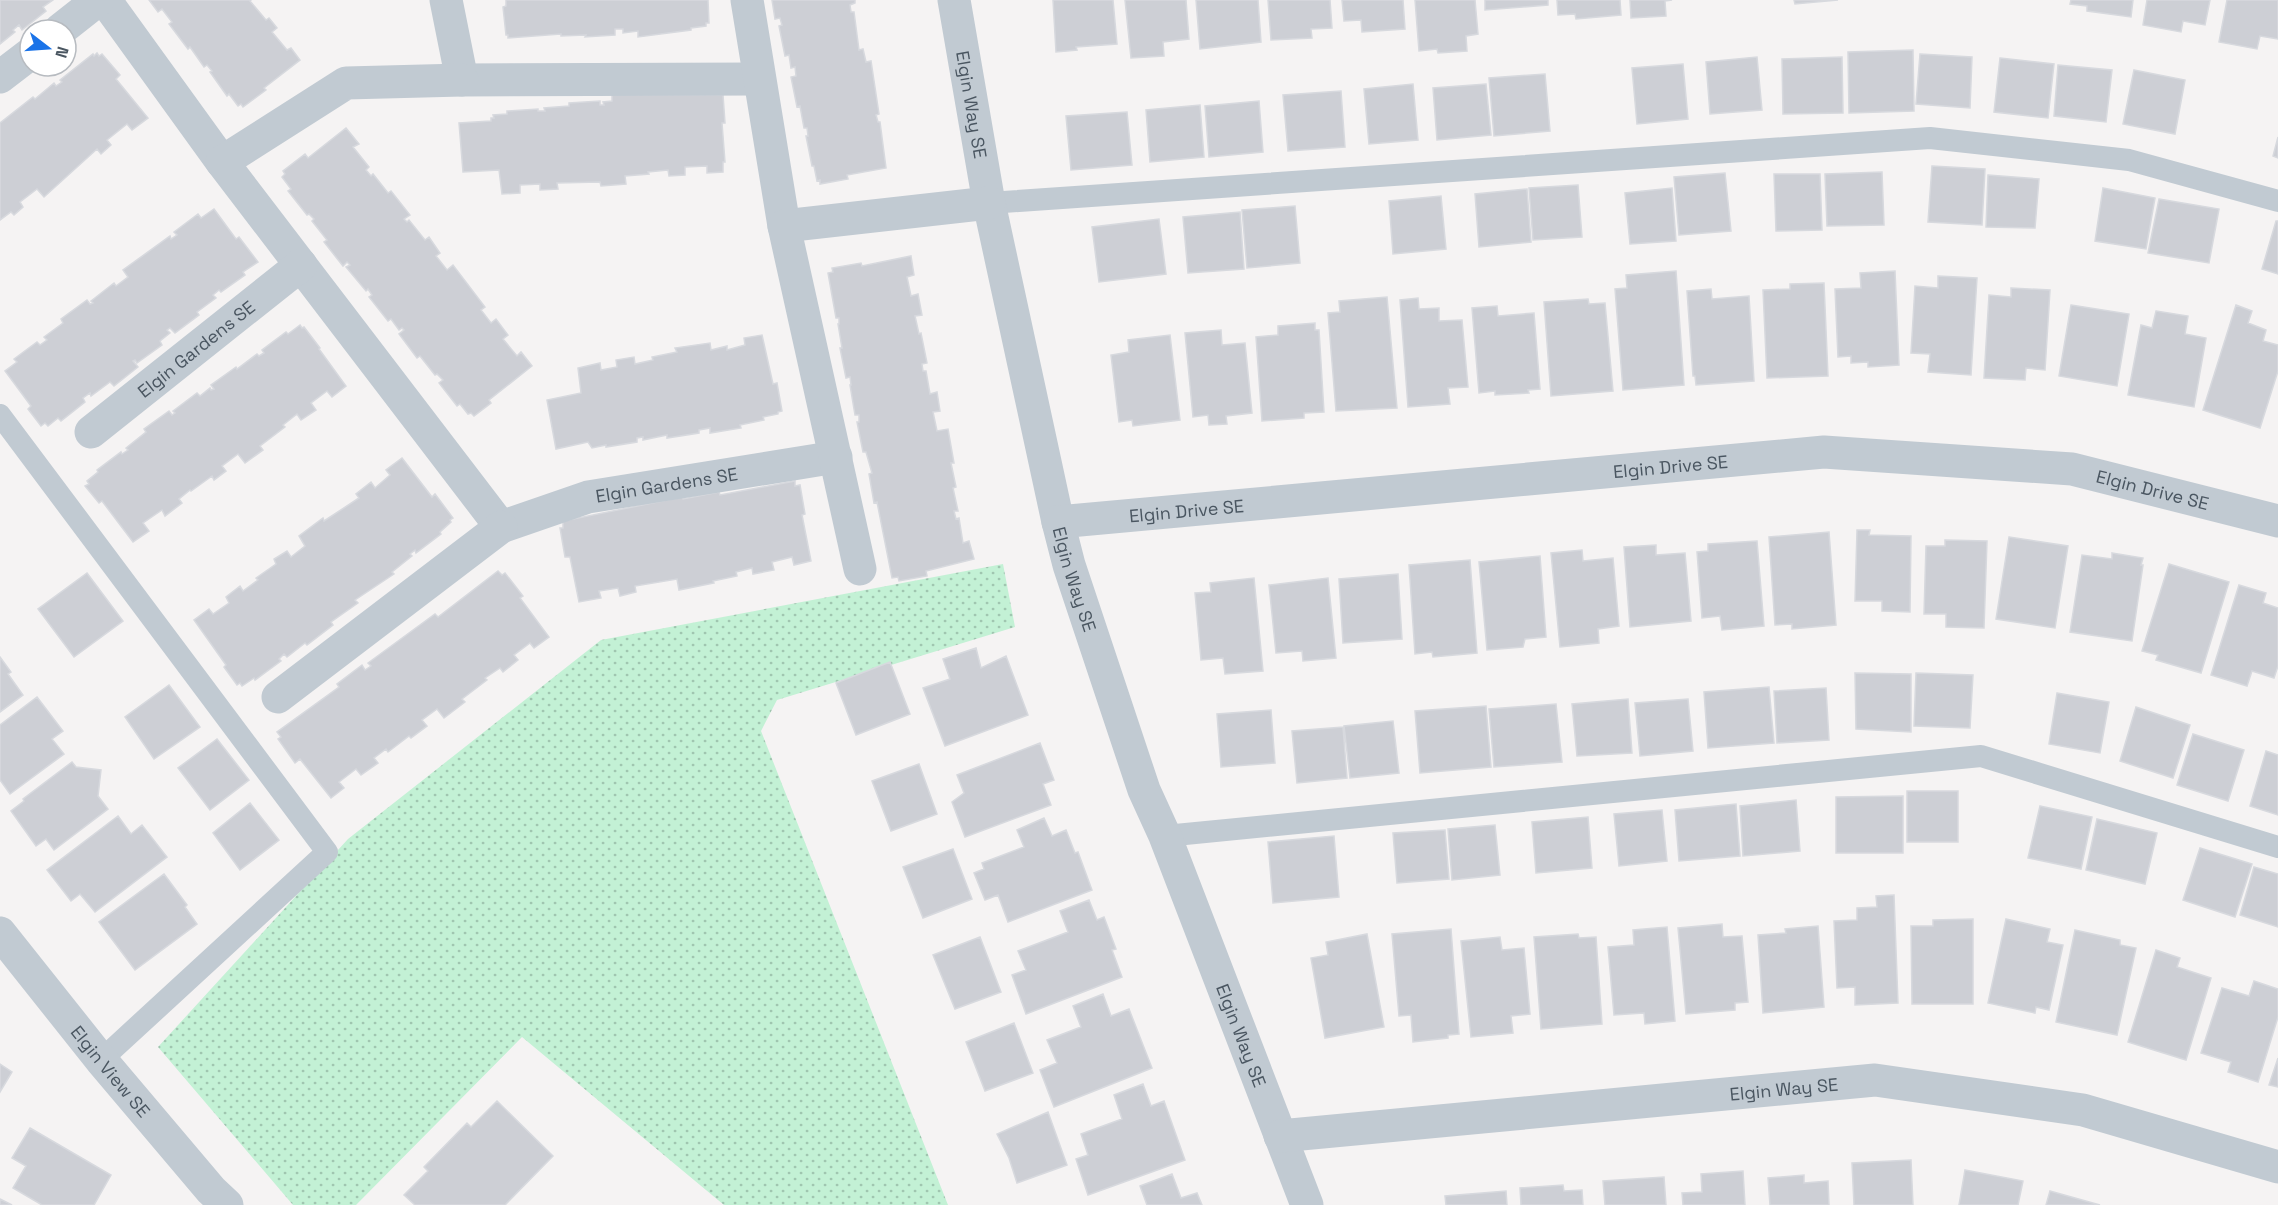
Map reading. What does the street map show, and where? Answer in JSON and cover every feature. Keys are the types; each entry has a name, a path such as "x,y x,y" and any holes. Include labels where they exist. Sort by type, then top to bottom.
{"street":[{"path":"75,18 98,0"},
{"path":"105,0 222,162 501,527"},
{"path":"446,0 462,80"},
{"path":"747,0 784,226 861,569"},
{"name":"Elgin Way SE","path":"954,0 989,203 1069,565 1144,790 1165,836 1307,1205"},
{"path":"0,77 18,63"},
{"path":"222,162 346,83 462,80 759,79"},
{"path":"784,226 989,203"},
{"name":"Elgin Gardens SE","path":"91,432 301,265"},
{"name":"Elgin Drive SE","path":"1058,522 1824,452 2072,469 2278,521"},
{"name":"Elgin Gardens SE","path":"278,697 501,527 588,496 836,457"},
{"name":"Elgin View SE","path":"0,933 214,1200"},
{"name":"Elgin Way SE","path":"1280,1136 1875,1080 2083,1110 2278,1167"}],"lane":[{"path":"989,203 1930,138 2129,160 2278,201"},
{"path":"0,415 327,852 101,1060"},
{"path":"1165,836 1981,756 2278,847"}],"green space":[{"path":"1003,564 1015,627 777,700 761,731 948,1205 724,1205 522,1037 356,1205 293,1205 158,1047 348,839 601,640"}],"building":[{"path":"0,0 53,0 43,7 46,11 37,18 18,18 18,26 13,30 15,32 0,44"},
{"path":"149,0 251,0 266,20 269,18 277,28 272,32 287,50 291,48 300,60 264,88 266,90 243,107 241,104 238,106 229,94 227,96 207,65 204,67 190,47 188,49 169,24 172,22 162,9 158,12"},
{"path":"506,0 708,0 709,23 706,23 706,26 691,28 691,30 638,37 638,31 623,33 623,29 615,29 615,35 585,37 586,35 561,36 561,34 508,38 503,7 506,6"},
{"path":"772,0 855,0 855,3 850,5 851,12 854,12 859,50 863,49 866,62 871,61 879,114 876,115 880,122 886,168 847,175 848,179 820,184 820,180 817,181 806,136 808,136 807,128 804,128 800,106 797,107 791,77 796,76 795,67 791,68 789,55 785,56 779,26 782,25 780,18 775,19"},
{"path":"1053,0 1113,0 1117,44 1076,47 1077,50 1056,52"},
{"path":"1125,0 1186,0 1189,39 1163,42 1164,56 1131,58"},
{"path":"1196,0 1258,0 1261,42 1200,49"},
{"path":"1268,0 1330,0 1332,28 1311,29 1312,38 1271,40"},
{"path":"1342,0 1403,0 1405,29 1362,32 1361,20 1344,21"},
{"path":"1415,0 1475,0 1478,34 1466,36 1467,51 1438,53 1437,49 1419,51"},
{"path":"1485,0 1548,0 1548,5 1485,10"},
{"path":"1557,0 1620,0 1621,15 1576,19 1575,14 1558,15"},
{"path":"1630,0 1672,0 1665,1 1666,16 1631,18"},
{"path":"1794,0 1838,0 1795,4"},
{"path":"2071,0 2133,0 2131,17 2087,11 2087,6 2070,4"},
{"path":"2147,0 2210,0 2205,25 2183,21 2181,32 2143,25"},
{"path":"2227,0 2278,0 2278,39 2260,36 2257,49 2219,42"},
{"path":"1913,50 1914,111 1849,113 1848,52"},
{"path":"97,53 99,56 102,54 120,75 116,79 148,118 132,130 127,124 107,140 111,145 101,154 97,149 44,197 37,189 20,202 23,207 14,215 11,212 0,220 0,123 54,83 56,86 62,82 60,80 63,78 78,78 78,66 93,54 94,56"},
{"path":"1920,54 1972,57 1970,108 1916,104"},
{"path":"1757,57 1762,110 1710,114 1706,62"},
{"path":"1842,57 1843,113 1783,114 1782,59"},
{"path":"2000,58 2054,64 2048,118 1994,112"},
{"path":"1683,64 1688,119 1637,124 1632,68"},
{"path":"2058,65 2112,70 2106,122 2054,116"},
{"path":"2134,70 2185,80 2175,134 2123,124"},
{"path":"1545,74 1550,131 1494,136 1489,78"},
{"path":"1413,84 1418,140 1369,144 1364,89"},
{"path":"1486,84 1491,135 1437,140 1433,88"},
{"path":"1341,91 1345,147 1288,151 1283,95"},
{"path":"612,95 723,95 725,123 722,123 725,162 723,162 723,172 707,173 707,166 685,167 685,175 669,176 668,170 625,176 626,184 601,186 600,182 557,183 558,189 540,190 540,184 520,185 520,193 502,194 499,170 463,172 459,123 491,121 491,118 494,118 493,115 507,114 507,111 538,109 538,111 545,111 544,108 569,106 569,103 600,101 600,105 604,105 603,102 612,101"},
{"path":"1259,101 1263,152 1209,157 1205,106"},
{"path":"1200,105 1204,157 1150,162 1146,110"},
{"path":"1127,112 1132,165 1071,170 1066,116"},
{"path":"346,128 359,144 353,147 369,167 366,170 371,176 373,174 388,193 391,191 410,215 404,219 407,222 409,220 425,240 429,237 440,253 436,256 447,270 453,265 485,307 481,310 491,323 496,319 508,335 503,339 517,356 521,352 532,366 489,400 491,403 474,416 471,413 468,414 460,404 457,406 439,383 443,380 437,374 435,375 420,356 417,358 399,334 404,330 402,328 399,330 391,319 388,321 369,297 372,295 368,289 366,291 346,267 350,265 347,262 343,266 324,242 327,240 312,221 314,219 309,214 307,215 288,191 291,189 282,177 285,174 283,171 305,154 308,158"},
{"path":"2278,137 2278,158 2273,156"},
{"path":"1932,166 1985,169 1982,225 1928,222"},
{"path":"1882,172 1884,225 1827,226 1825,174"},
{"path":"1725,173 1731,231 1679,235 1674,177"},
{"path":"1774,174 1820,174 1822,230 1776,231"},
{"path":"1988,175 2039,179 2035,228 1986,227"},
{"path":"1578,185 1582,237 1533,240 1529,188"},
{"path":"1672,188 1676,241 1630,244 1625,193"},
{"path":"2103,188 2155,198 2146,249 2095,241"},
{"path":"1527,189 1531,242 1479,247 1475,194"},
{"path":"1441,196 1446,249 1393,254 1389,201"},
{"path":"2159,199 2219,209 2209,263 2148,253"},
{"path":"1295,206 1300,263 1247,268 1242,210"},
{"path":"214,209 236,239 239,237 258,262 243,272 245,275 213,295 216,298 197,312 199,315 175,333 170,328 167,330 170,333 160,341 162,345 137,363 133,361 138,367 114,386 110,382 91,396 90,393 83,398 85,402 61,421 58,418 48,426 45,423 41,426 28,409 31,406 5,371 17,362 14,359 37,342 40,345 47,340 44,337 63,323 61,319 87,300 90,304 93,303 91,301 114,283 116,286 128,277 123,270 170,236 171,239 177,235 174,232 198,214 201,218"},
{"path":"1240,212 1244,269 1188,273 1183,217"},
{"path":"1159,219 1166,274 1099,282 1092,227"},
{"path":"2276,221 2278,221 2278,274 2262,269"},
{"path":"911,256 914,275 907,277 911,296 918,294 922,315 915,316 927,363 922,364 923,371 926,371 930,394 937,392 940,411 933,412 937,431 948,429 954,463 951,463 956,487 953,488 958,511 954,511 956,519 959,518 963,543 969,541 974,559 926,571 927,576 899,581 898,577 892,578 877,502 874,503 869,474 872,473 866,452 863,452 857,422 859,422 859,415 855,415 850,377 846,378 840,348 842,348 839,318 836,318 828,273 833,272 832,268 861,263 862,266"},
{"path":"1676,271 1684,385 1623,390 1615,289 1627,288 1626,275"},
{"path":"1895,271 1899,365 1868,367 1868,362 1851,363 1851,356 1838,357 1835,289 1861,288 1860,273"},
{"path":"1938,276 1977,278 1971,375 1928,372 1930,354 1911,353 1915,286 1938,288"},
{"path":"1824,283 1828,376 1767,378 1763,290 1790,289 1790,284"},
{"path":"2011,288 2050,290 2045,370 2026,368 2025,380 1984,378 1989,295 2011,297"},
{"path":"1711,289 1712,299 1749,296 1754,381 1696,385 1695,376 1693,376 1687,291"},
{"path":"1387,297 1397,408 1336,411 1328,313 1340,312 1339,301"},
{"path":"1418,298 1419,309 1439,308 1439,321 1462,320 1468,387 1448,388 1450,404 1408,407 1400,300"},
{"path":"1588,299 1589,304 1605,303 1613,391 1551,396 1544,302"},
{"path":"2071,305 2129,314 2117,386 2059,376"},
{"path":"2236,305 2252,311 2248,323 2266,330 2263,341 2278,345 2278,371 2260,428 2203,410"},
{"path":"1497,306 1498,316 1534,313 1540,389 1528,390 1529,393 1495,395 1495,391 1479,393 1472,308"},
{"path":"2156,311 2188,316 2185,334 2206,338 2194,407 2128,395 2141,325 2152,328"},
{"path":"1315,323 1315,330 1319,330 1324,412 1304,413 1304,418 1262,421 1256,337 1278,335 1278,326"},
{"path":"300,325 320,348 346,386 332,397 327,391 311,403 316,410 301,420 297,414 283,425 285,427 260,446 263,450 245,463 238,454 222,466 226,471 214,480 212,476 190,490 179,499 182,503 165,516 162,510 143,523 149,531 133,542 102,501 99,503 85,486 89,484 87,481 98,472 97,470 121,452 122,454 128,450 126,448 146,432 144,429 169,411 172,415 175,413 173,411 197,393 200,396 210,388 214,389 211,385 257,354 259,356 264,353 262,350 286,332 288,334"},
{"path":"1221,330 1222,345 1245,343 1252,413 1226,416 1227,424 1209,425 1208,415 1193,417 1185,333"},
{"path":"762,335 773,384 777,383 782,411 778,414 763,417 764,420 740,425 741,428 710,433 710,428 699,430 699,433 667,438 667,435 643,440 643,437 637,438 637,442 606,447 606,445 592,448 588,442 556,449 547,400 581,393 578,368 600,363 601,370 617,367 616,360 634,357 635,364 653,360 652,357 677,352 675,348 710,343 711,350 727,346 727,350 745,345 744,338"},
{"path":"1170,335 1180,420 1133,426 1132,420 1119,422 1111,355 1129,352 1128,340"},
{"path":"402,458 432,497 435,494 453,518 451,522 440,532 441,534 416,553 415,550 410,554 412,556 392,572 394,574 355,600 358,603 331,622 333,625 307,645 305,643 287,657 284,654 279,659 281,661 255,680 254,678 242,686 240,683 237,685 224,667 226,665 194,620 209,609 213,614 229,603 226,597 240,586 243,591 258,580 256,578 276,564 274,559 287,551 291,557 305,546 299,536 323,518 324,521 359,498 356,494 371,482 375,488 390,475 386,470"},
{"path":"795,481 795,486 800,485 805,514 802,515 811,561 794,565 792,557 772,562 774,570 753,574 752,568 736,572 737,576 713,581 714,583 679,590 677,579 635,586 636,592 620,596 618,588 599,591 601,598 579,602 570,557 565,557 560,528 563,528 563,521 682,497 683,499 719,492 720,495"},
{"path":"1857,530 1870,530 1869,535 1911,536 1910,612 1882,611 1882,601 1855,601"},
{"path":"1829,532 1836,625 1792,629 1792,624 1775,625 1769,537"},
{"path":"2009,537 2068,546 2055,628 1996,619"},
{"path":"1945,540 1987,541 1984,628 1946,627 1946,614 1924,614 1926,546 1945,546"},
{"path":"1757,541 1764,626 1722,630 1720,616 1702,618 1697,552 1708,551 1708,544"},
{"path":"1656,545 1656,555 1685,553 1691,621 1630,627 1624,547"},
{"path":"1582,550 1583,561 1613,558 1619,626 1598,629 1599,643 1560,647 1551,553"},
{"path":"2112,553 2143,558 2132,641 2070,632 2082,555 2112,559"},
{"path":"1540,556 1546,637 1525,639 1523,647 1487,650 1479,562"},
{"path":"1470,560 1477,653 1433,657 1432,652 1415,654 1409,565"},
{"path":"2169,564 2229,582 2201,673 2156,660 2158,655 2142,651"},
{"path":"498,571 502,575 505,573 523,596 520,598 549,637 534,648 530,643 514,655 518,660 503,672 500,668 485,678 487,680 462,699 465,702 444,718 437,709 422,720 427,726 388,752 386,749 374,758 378,763 361,775 356,769 339,782 344,788 331,798 300,759 295,763 278,739 281,737 277,732 339,687 337,684 362,665 365,670 371,666 368,663 435,614 438,617"},
{"path":"87,573 123,621 74,657 38,609"},
{"path":"1398,574 1402,639 1343,643 1339,579"},
{"path":"1254,578 1263,671 1225,674 1223,658 1201,660 1195,593 1211,592 1210,583"},
{"path":"1328,578 1336,658 1303,661 1302,651 1276,653 1269,585"},
{"path":"2239,585 2266,593 2263,603 2278,608 2278,666 2274,678 2252,671 2247,686 2211,675"},
{"path":"976,648 981,668 1006,656 1028,715 945,746 923,688 950,679 943,659"},
{"path":"0,657 11,672 8,674 23,695 0,712"},
{"path":"890,662 910,714 856,735 836,683"},
{"path":"1855,673 1911,674 1911,732 1856,729"},
{"path":"1916,673 1973,675 1970,728 1914,726"},
{"path":"169,685 200,727 154,759 125,717"},
{"path":"1769,687 1774,743 1708,748 1704,692"},
{"path":"1826,688 1829,740 1777,743 1774,691"},
{"path":"2057,693 2109,702 2100,753 2049,744"},
{"path":"37,697 63,731 52,739 64,754 10,794 0,780 0,725"},
{"path":"1628,699 1632,753 1577,756 1572,704"},
{"path":"1688,699 1693,751 1640,756 1635,703"},
{"path":"1556,704 1562,762 1494,767 1489,709"},
{"path":"1486,706 1491,767 1420,773 1415,711"},
{"path":"2136,707 2190,725 2173,778 2120,761"},
{"path":"1271,710 1275,763 1221,767 1217,714"},
{"path":"1393,721 1399,773 1350,778 1344,726"},
{"path":"1343,727 1347,778 1297,783 1292,731"},
{"path":"2193,734 2244,750 2228,801 2177,785"},
{"path":"217,739 249,780 210,810 178,768"},
{"path":"1040,743 1054,780 1043,784 1051,805 965,837 952,802 964,793 957,775"},
{"path":"2266,751 2278,755 2278,815 2250,806"},
{"path":"72,762 76,767 101,770 98,796 108,809 54,850 46,839 36,846 11,811 24,801 23,799"},
{"path":"919,764 937,814 891,831 872,781"},
{"path":"1907,791 1958,791 1958,842 1907,842"},
{"path":"1903,796 1903,853 1836,853 1836,797"},
{"path":"1796,800 1800,851 1743,856 1740,806"},
{"path":"250,803 279,840 240,870 213,833"},
{"path":"1736,804 1740,856 1679,861 1675,810"},
{"path":"2040,806 2092,817 2081,869 2028,858"},
{"path":"1662,810 1667,861 1619,866 1614,814"},
{"path":"118,816 131,834 142,825 167,857 95,912 80,894 71,901 47,870"},
{"path":"1588,817 1592,868 1536,873 1532,822"},
{"path":"1044,818 1052,836 1066,830 1075,853 1078,852 1092,890 1008,922 998,895 985,900 974,873 984,869 982,863 1024,847 1017,830"},
{"path":"2097,819 2157,833 2145,884 2086,870"},
{"path":"1495,825 1500,875 1452,880 1448,829"},
{"path":"1445,830 1449,879 1397,883 1393,833"},
{"path":"1334,836 1339,897 1273,903 1268,842"},
{"path":"2200,848 2252,864 2235,917 2183,900"},
{"path":"953,849 972,899 923,918 903,867"},
{"path":"2254,867 2278,874 2278,927 2240,915"},
{"path":"164,874 187,905 185,907 197,924 135,970 99,922"},
{"path":"1894,895 1898,1003 1855,1005 1855,987 1837,988 1834,921 1857,920 1857,908 1877,907 1876,896"},
{"path":"1089,900 1097,920 1104,917 1116,949 1112,950 1122,977 1026,1014 1012,975 1026,970 1018,951 1068,932 1060,911"},
{"path":"1973,919 1973,1004 1912,1004 1911,926 1933,926 1933,920"},
{"path":"2006,919 2050,929 2047,942 2063,945 2049,1010 2036,1007 2035,1013 1988,1003"},
{"path":"1722,924 1723,937 1742,936 1748,1002 1735,1003 1735,1010 1686,1014 1678,928"},
{"path":"1818,926 1824,1007 1763,1013 1758,935 1786,933 1785,929"},
{"path":"1667,927 1675,1021 1645,1024 1644,1013 1614,1015 1608,947 1634,945 1633,930"},
{"path":"1451,929 1459,1034 1448,1035 1448,1038 1413,1042 1411,1015 1399,1016 1392,934"},
{"path":"2075,930 2120,940 2120,945 2136,948 2117,1035 2056,1022"},
{"path":"1367,934 1384,1027 1325,1038 1311,958 1328,955 1326,942"},
{"path":"1578,934 1579,938 1596,937 1602,1024 1541,1029 1534,937"},
{"path":"980,937 1001,992 955,1009 933,955"},
{"path":"1500,937 1502,950 1524,948 1530,1014 1511,1016 1513,1033 1471,1037 1461,941"},
{"path":"2156,950 2180,958 2177,967 2211,978 2186,1060 2128,1042"},
{"path":"2254,981 2278,989 2278,1017 2258,1082 2228,1072 2231,1062 2201,1053 2222,988 2249,996"},
{"path":"1103,994 1111,1016 1129,1009 1152,1068 1054,1107 1040,1070 1057,1063 1047,1040 1081,1027 1073,1006"},
{"path":"1014,1023 1033,1073 985,1091 966,1042"},
{"path":"2278,1058 2278,1087 2269,1085"},
{"path":"0,1064 12,1072 0,1092"},
{"path":"1143,1084 1151,1106 1164,1101 1185,1160 1088,1195 1076,1159 1088,1155 1081,1134 1122,1119 1114,1095"},
{"path":"497,1101 553,1156 505,1205 415,1205 404,1195 428,1171 424,1167 467,1123 471,1127"},
{"path":"1048,1112 1067,1165 1017,1183 1009,1158 997,1134"},
{"path":"30,1128 111,1175 94,1205 42,1205 13,1188 26,1166 12,1158"},
{"path":"1911,1160 1913,1205 1854,1205 1852,1163"},
{"path":"1965,1170 2023,1181 2018,1205 1959,1205"},
{"path":"1743,1171 1745,1205 1683,1205 1682,1193 1702,1192 1701,1174"},
{"path":"1172,1174 1181,1198 1197,1193 1202,1205 1147,1205 1140,1186"},
{"path":"1804,1175 1804,1183 1828,1181 1829,1205 1770,1205 1768,1178"},
{"path":"1664,1177 1666,1205 1605,1205 1603,1181"},
{"path":"1563,1185 1564,1191 1582,1190 1583,1205 1521,1205 1520,1188"},
{"path":"1506,1191 1507,1205 1446,1205 1445,1196"},
{"path":"2050,1191 2100,1205 2046,1205"},
{"path":"0,1199 12,1205 0,1205"}]}
